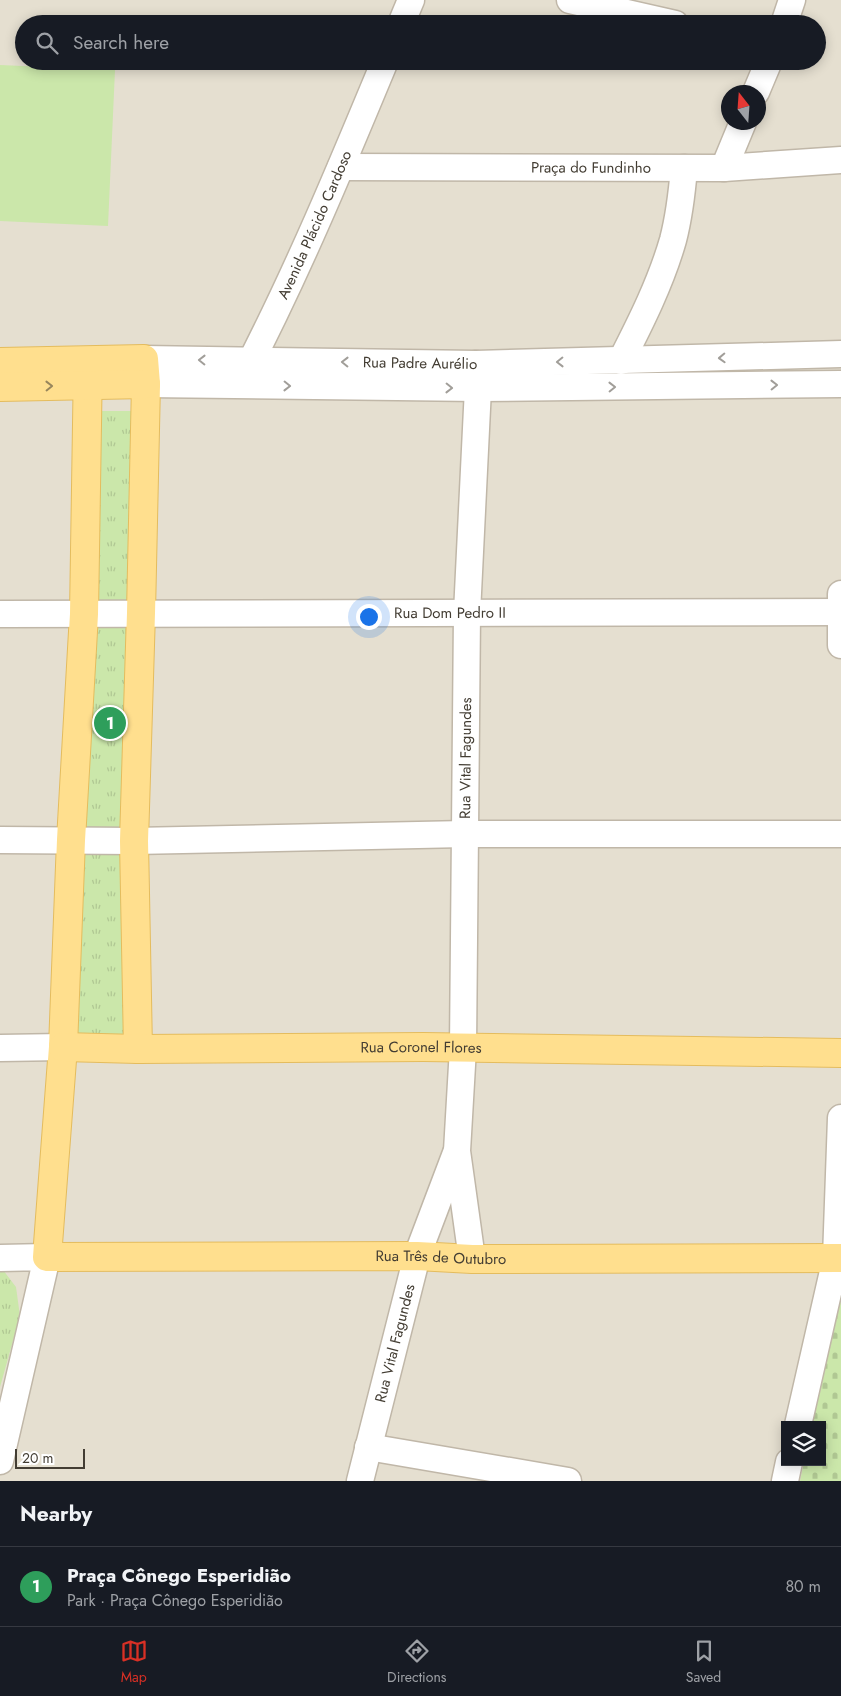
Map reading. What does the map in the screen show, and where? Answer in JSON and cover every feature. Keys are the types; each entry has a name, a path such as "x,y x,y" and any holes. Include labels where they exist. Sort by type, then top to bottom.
{"main road":[{"name":"Rua Padre Aurélio","path":"0,362 88,373"},
{"name":"Rua Padre Aurélio","path":"0,386 88,373 145,371"},
{"path":"138,1049 134,841 141,613 145,371"},
{"path":"47,1257 63,1047 71,840 84,614 88,373"},
{"name":"Rua Coronel Flores","path":"63,1047 138,1049 463,1048 841,1052"},
{"name":"Rua Três de Outubro","path":"47,1257 838,1258"}],"street":[{"path":"405,15 411,0"},
{"path":"570,0 636,15"},
{"path":"787,15 792,0"},
{"name":"Avenida Plácido Cardoso","path":"238,386 277,309 341,167 381,70"},
{"path":"759,85 765,70"},
{"path":"724,168 740,130"},
{"name":"Praça do Fundinho","path":"341,167 724,168 841,160"},
{"path":"621,360 641,322 673,240 684,168"},
{"name":"Rua Padre Aurélio","path":"145,371 238,386 477,376 621,360 841,354"},
{"name":"Rua Padre Aurélio","path":"145,371 251,361 477,376 841,384"},
{"name":"Rua Vital Fagundes","path":"472,1259 457,1151 463,1048 466,613 477,376"},
{"path":"841,593 841,645"},
{"name":"Rua Dom Pedro II","path":"0,614 841,612"},
{"path":"0,840 134,841 465,834 841,834"},
{"name":"Rua Coronel Flores","path":"0,1048 63,1047"},
{"path":"799,1421 838,1258 841,1118"},
{"name":"Rua Vital Fagundes","path":"360,1481 417,1256 457,1151"},
{"path":"0,1258 47,1257 0,1461"},
{"path":"368,1447 568,1481"},
{"path":"785,1481 788,1466"}],"shaded area":[{"path":"0,0 841,0 841,1481 0,1481"}],"green space":[{"path":"0,65 15,66 15,70 115,70 108,226 0,221"},
{"path":"97,411 144,411 143,1038 75,1039 80,828 98,630"},
{"path":"841,1257 841,1481 800,1481 803,1466 826,1466 826,1421 811,1421"},
{"path":"0,1266 16,1287 20,1316 0,1387"}],"place":[{"name":"Praça Cônego Esperidião","path":"110,723"}]}
